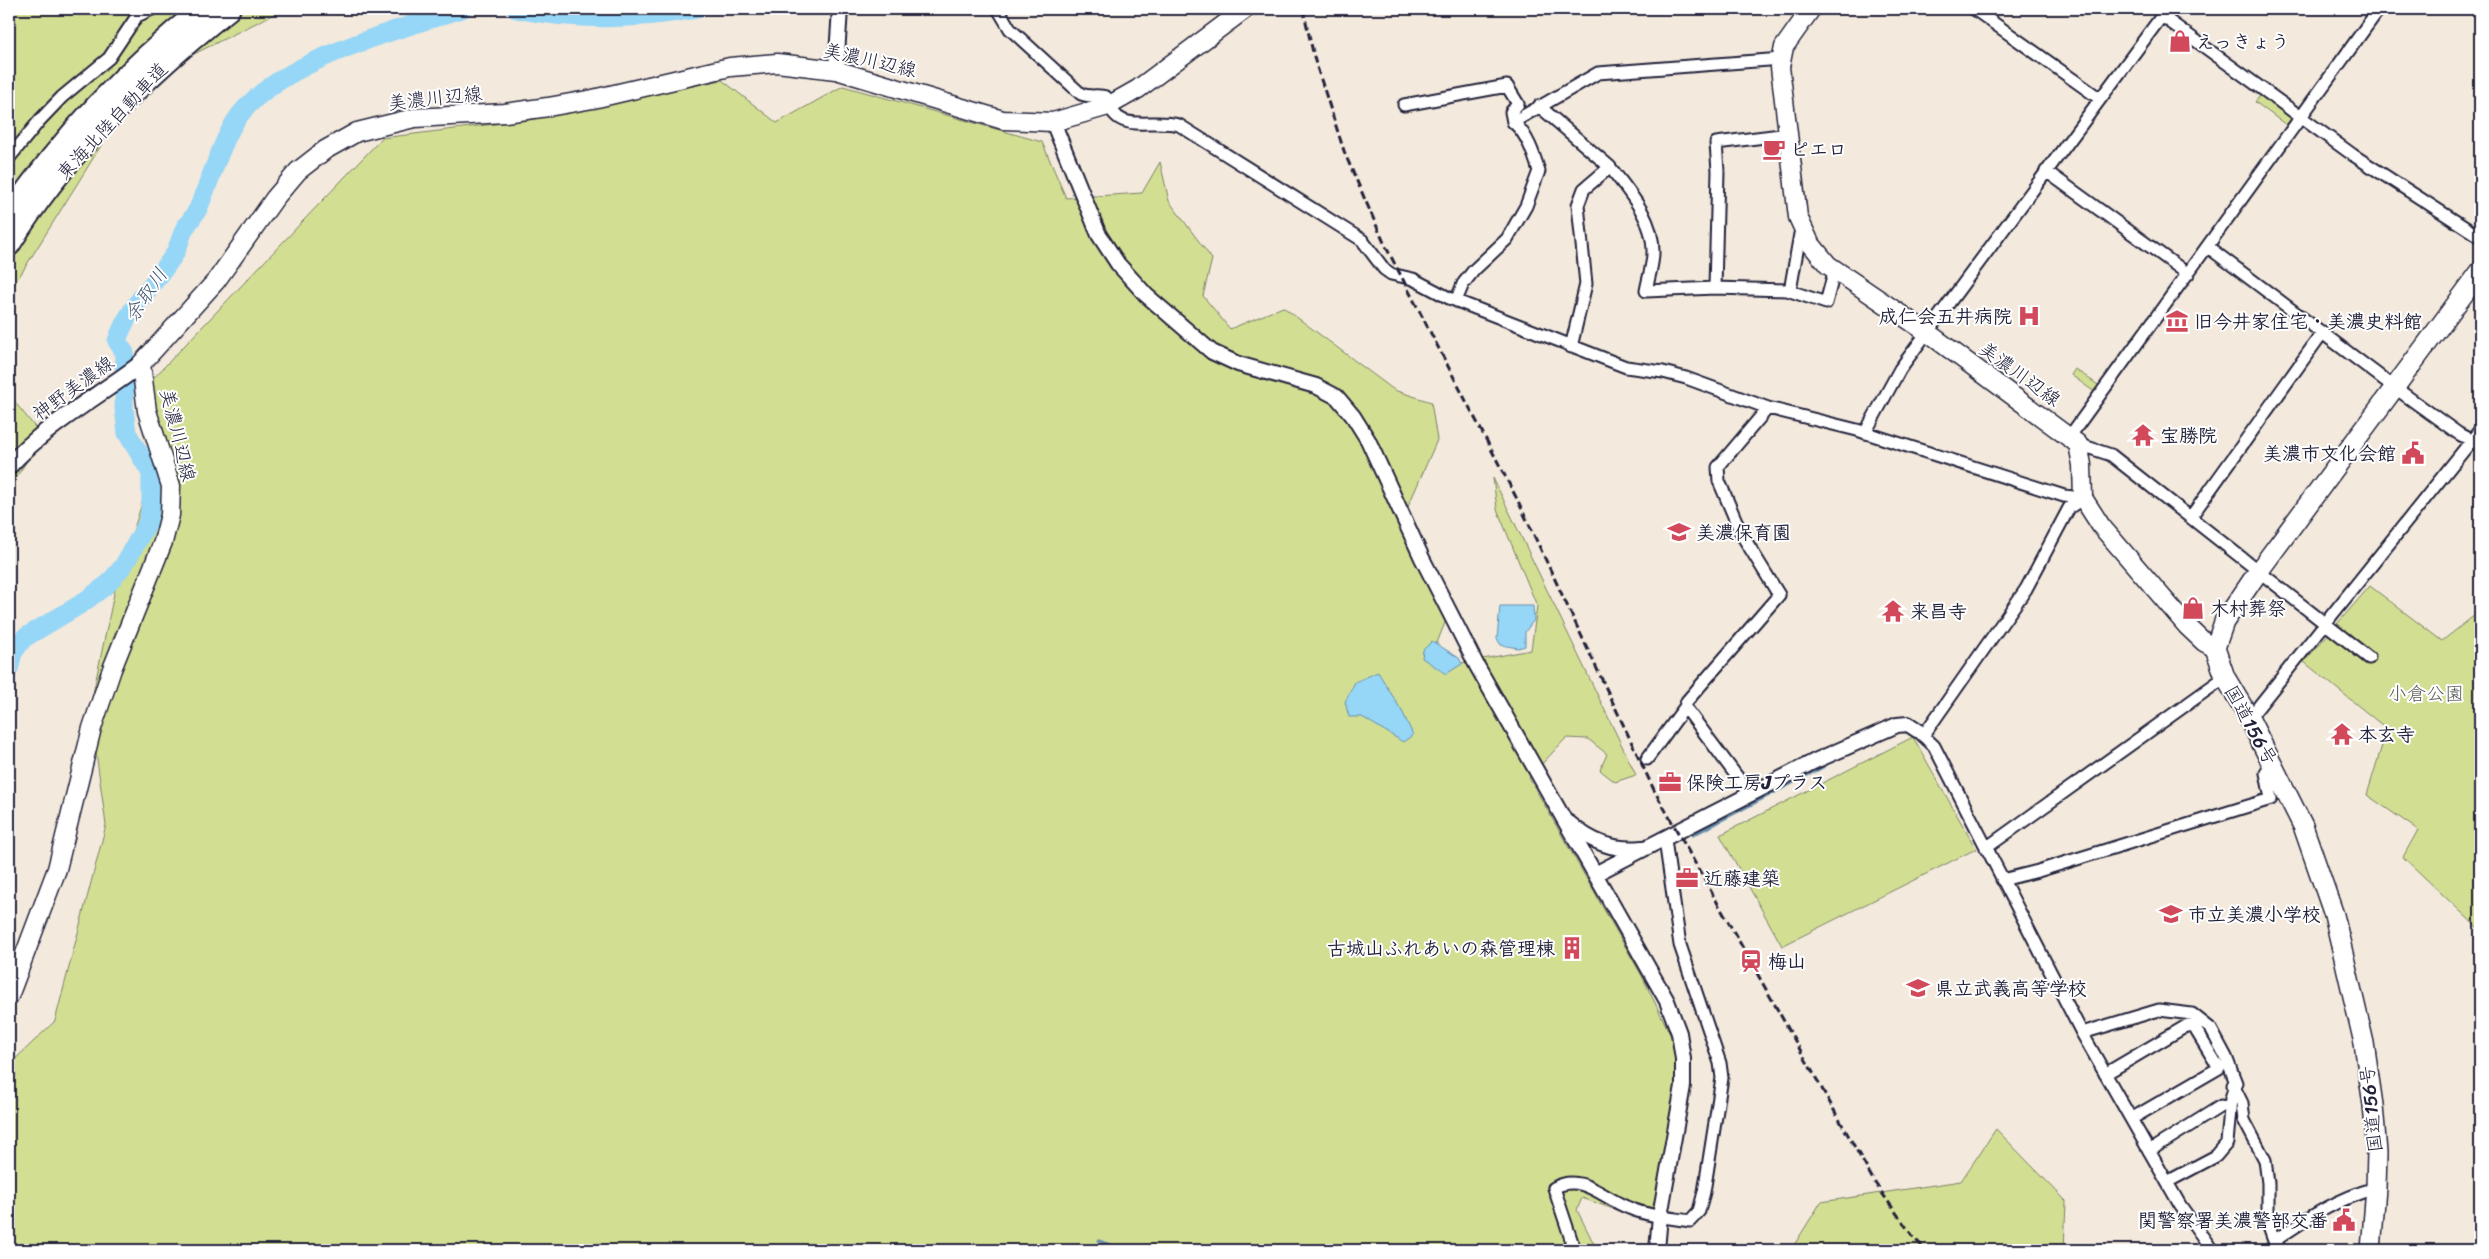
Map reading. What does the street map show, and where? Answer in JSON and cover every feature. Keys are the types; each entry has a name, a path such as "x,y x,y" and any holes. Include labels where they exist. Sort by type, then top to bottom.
{"highway":[{"name":"東海北陸自動車道","path":"9,216 69,138 118,84 177,29 202,9"},
{"name":"東海北陸自動車道","path":"9,245 46,192 130,96 190,40 229,9"},
{"path":"2215,648 2224,622 2258,572 2480,272"},
{"name":"国道156号","path":"2215,648 2224,677 2247,714 2304,826 2334,914 2364,1043 2374,1121 2376,1188 2371,1250"}],"main road":[{"name":"美濃川辺線","path":"9,996 57,869 92,728 112,669 163,542 170,514 171,486 147,411 137,367 216,281 275,198 298,172 325,150 358,132 414,118 504,113 548,107 593,99 730,68 777,63 836,70 1003,120 1053,122 1108,106 1138,89 1245,9"},
{"name":"美濃川辺線","path":"1811,9 1784,48 1780,67 1798,217 1810,243 1835,269 1928,333 2074,440"},
{"name":"神野美濃線","path":"9,466 24,449 50,428 137,367"},
{"path":"2074,440 2082,464 2083,498 2101,526 2187,626 2204,642 2215,648"}],"street":[{"path":"9,158 40,120 62,97 109,58 137,16 152,9"},
{"path":"836,70 840,9"},
{"path":"998,9 1010,29 1081,94 1091,98 1101,95 1106,97 1108,106 1117,119 1134,123 1164,121 1179,125 1362,240 1391,274 1413,279 1456,301 1626,367 1663,372 1686,378 1768,408 1865,433 2064,496 2083,498"},
{"path":"1974,9 2099,98"},
{"path":"2369,658 2111,455 2074,440 2188,274 2300,116 2379,9"},
{"path":"1865,433 1900,369 2164,12 2353,155 2480,237"},
{"path":"1513,122 1598,72 1782,59"},
{"path":"1404,105 1507,86 1518,104 1512,112 1513,122 1518,126 1534,155 1539,171 1526,206 1507,238 1474,270 1464,284 1456,301"},
{"path":"1539,106 1610,167 1636,200 1647,224 1653,252 1646,291 1715,288 1790,291 1826,303 1835,269"},
{"path":"1053,122 1099,234 1118,264 1146,295 1212,352 1238,364 1316,386 1337,397 1353,416 1368,440 1422,558 1477,666 1667,1001 1679,1033 1683,1059 1683,1086 1660,1216 1657,1250"},
{"path":"1715,288 1718,171 1716,143 1789,134"},
{"path":"1571,347 1586,284 1578,205 1584,189 1610,167"},
{"path":"2046,170 2188,274"},
{"path":"1790,291 1800,234 1804,230"},
{"path":"2208,248 2324,332 2394,387 2459,434 2478,436"},
{"path":"2190,518 2324,332"},
{"path":"1647,758 1684,707 1686,701 1779,595 1742,535 1719,481 1718,467 1768,408"},
{"path":"2247,714 2255,711 2478,436"},
{"path":"1920,733 2026,589 2069,508 2083,498"},
{"path":"1986,848 2224,677"},
{"path":"1684,707 1750,794"},
{"path":"1594,874 1665,840 1815,761 1897,725 1908,724 1934,746 2082,1033 2180,1205 2212,1250"},
{"path":"2002,880 2038,871 2271,799 2266,773 2273,764"},
{"path":"1562,818 1585,836 1608,847 1648,848"},
{"path":"1566,1250 1572,1242 1554,1188 1560,1184 1574,1182 1585,1185 1628,1208 1660,1216 1690,1221 1699,1211 1722,1078 1720,1063 1680,945 1665,840"},
{"path":"2082,1033 2159,1010 2192,1014 2211,1029 2226,1057 2236,1083 2231,1098 2227,1143 2216,1156 2167,1182"},
{"path":"2105,1074 2188,1025 2194,1027 2219,1068 2131,1119"},
{"path":"2210,1054 2216,1052 2242,1103 2244,1120 2265,1160 2268,1183 2268,1224 2277,1246 2316,1212 2376,1188"},
{"path":"2149,1151 2221,1106"}],"green space":[{"path":"9,9 284,9 142,80 9,293"},
{"path":"722,80 777,123 843,86 1042,142 1066,198 1142,193 1160,162 1169,201 1212,259 1203,296 1230,329 1283,307 1394,390 1431,402 1437,440 1400,525 1446,620 1433,653 1445,666 1531,650 1537,606 1497,509 1493,478 1636,775 1615,782 1600,770 1607,754 1588,739 1566,738 1529,778 1642,976 1671,1036 1677,1070 1659,1225 1582,1198 1577,1210 1594,1244 1594,1250 9,1250 9,1065 55,1021 106,825 90,708 115,589 154,465 146,386 382,138 527,120"},
{"path":"2262,93 2293,116 2286,125 2255,102"},
{"path":"2075,369 2101,387 2096,393 2071,375"},
{"path":"9,395 43,437 9,488"},
{"name":"小倉公園","path":"2370,586 2442,641 2480,611 2480,930 2403,857 2418,830 2367,795 2387,729 2304,662"},
{"path":"1913,737 1976,849 1782,946 1720,835"},
{"path":"1996,1129 2066,1201 2064,1250 1791,1250 1821,1202 1961,1181"}],"water":[{"path":"1500,606 1533,606 1534,620 1525,632 1525,646 1518,648 1501,645 1497,639"},
{"path":"1432,641 1459,658 1462,664 1446,674 1422,658 1423,650"},
{"path":"1378,672 1403,713 1413,735 1403,742 1362,717 1349,717 1345,702 1355,682"}],"waterway":[{"name":"余取川","path":"9,669 13,653 24,638 81,604 108,584 124,565 148,522 151,503 151,473 127,433 124,408 125,353 117,341 135,306 175,253 185,228 198,209 218,156 233,125 250,103 274,84 303,67 370,39 462,9"},
{"name":"余取川","path":"516,9 561,16 606,18 674,13 697,9"},
{"path":"1693,835 1823,767"},
{"path":"1099,1241 1124,1250"}],"railway":[{"path":"1303,9 1315,61 1345,154 1385,245 1517,499 1654,790 1875,1183 1914,1238 1926,1250"}],"place":[{"name":"えっきょう","path":"2180,41"},
{"name":"ピエロ","path":"1774,149"},
{"name":"成仁会五井病院","path":"2029,316"},
{"name":"旧今井家住宅・美濃史料館","path":"2177,321"},
{"name":"宝勝院","path":"2143,435"},
{"name":"美濃市文化会館","path":"2413,453"},
{"name":"美濃保育園","path":"1679,532"},
{"name":"木村葬祭","path":"2193,608"},
{"name":"来昌寺","path":"1893,611"},
{"name":"本玄寺","path":"2342,734"},
{"name":"保険工房Jプラス","path":"1670,782"},
{"name":"近藤建築","path":"1687,878"},
{"name":"市立美濃小学校","path":"2171,914"},
{"name":"古城山ふれあいの森管理棟","path":"1572,948"},
{"name":"梅山","path":"1751,961"},
{"name":"県立武義高等学校","path":"1918,988"},
{"name":"関警察署美濃警部交番","path":"2344,1220"}]}
